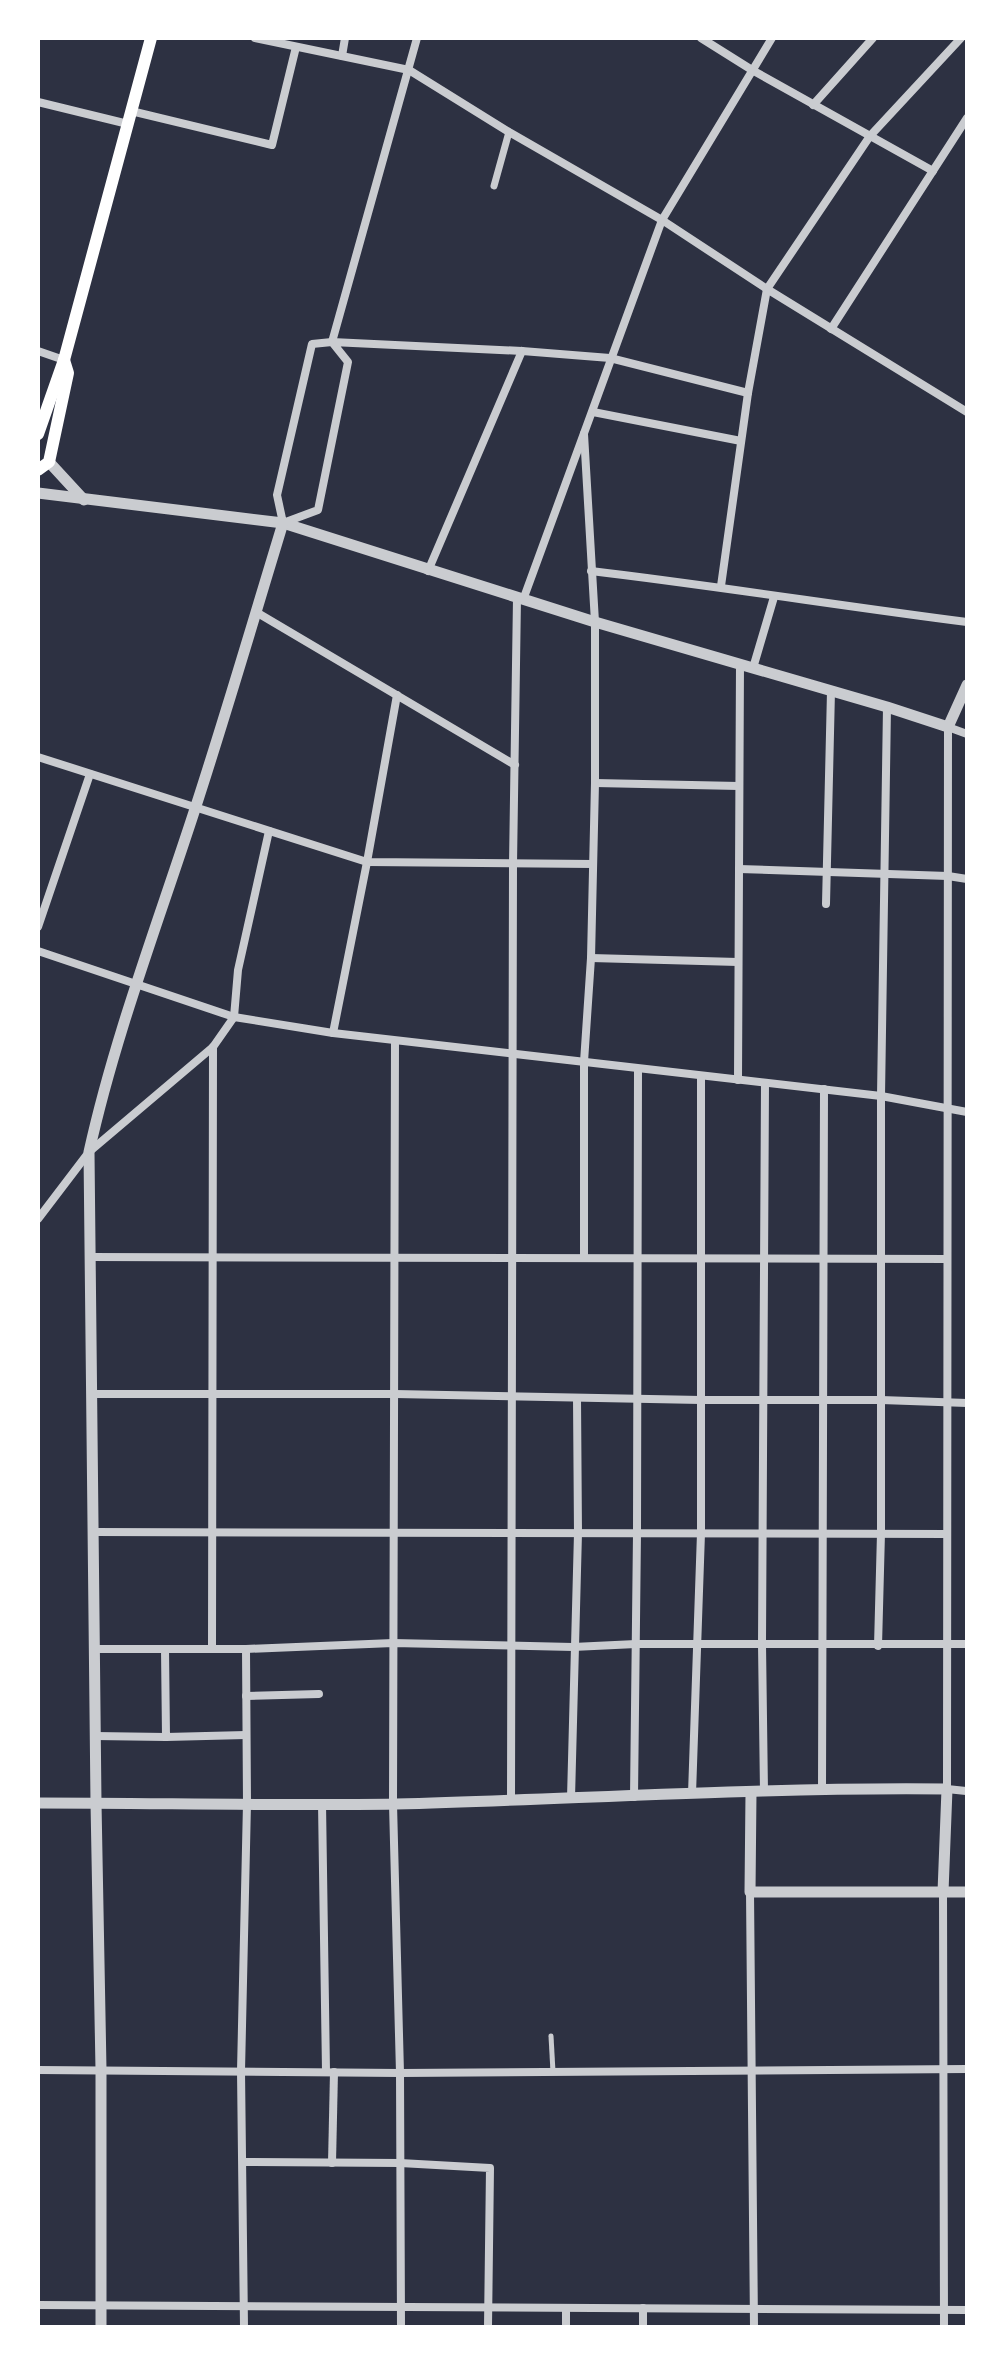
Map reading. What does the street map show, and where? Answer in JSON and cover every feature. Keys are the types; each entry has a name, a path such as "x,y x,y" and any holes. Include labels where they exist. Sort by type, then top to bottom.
{"main road":[{"path":"38,434 64,360 151,38"},
{"path":"43,466 68,373 64,360"}],"street":[{"path":"255,38 409,70 662,220 767,289 967,412"},
{"path":"342,56 345,38"},
{"path":"332,342 417,38"},
{"path":"701,38 813,105 933,171"},
{"path":"511,1800 515,622 520,599 593,412 662,220 772,38"},
{"path":"813,105 873,38"},
{"path":"721,586 748,393 767,289 870,136 961,38"},
{"path":"38,102 272,145 296,47"},
{"path":"831,329 967,118"},
{"path":"494,186 509,132"},
{"path":"283,523 318,510 348,362 332,342"},
{"path":"101,2327 101,2069 89,1152 103,1089 135,983 195,808 283,523 277,495 312,344 332,342 610,358 748,393"},
{"path":"38,351 64,360"},
{"path":"428,571 522,351"},
{"path":"593,412 741,441"},
{"path":"584,434 595,622 591,958 584,1062 584,1258"},
{"path":"43,466 84,500"},
{"path":"38,493 283,523 428,571 887,707 967,734"},
{"path":"591,571 721,586 774,597 967,622"},
{"path":"753,668 774,597"},
{"path":"256,612 515,765"},
{"path":"738,1080 740,664"},
{"path":"944,2327 948,727 967,685"},
{"path":"826,904 831,691"},
{"path":"333,1033 397,695"},
{"path":"878,1646 887,707"},
{"path":"38,757 367,862 593,864"},
{"path":"38,927 90,774"},
{"path":"595,783 739,786"},
{"path":"38,1219 89,1152 213,1047 234,1017 238,970 269,831"},
{"path":"739,869 885,873 967,879"},
{"path":"38,951 234,1017 395,1041 881,1096 967,1112"},
{"path":"591,958 738,962"},
{"path":"395,1041 393,1804 400,2073 401,2327"},
{"path":"212,1649 213,1047"},
{"path":"634,1797 638,1069"},
{"path":"692,1794 701,1533 701,1076"},
{"path":"764,1792 765,1083"},
{"path":"822,1789 824,1089"},
{"path":"90,1257 947,1259"},
{"path":"92,1394 395,1394 967,1403"},
{"path":"571,1798 578,1533 577,1398"},
{"path":"94,1532 947,1534"},
{"path":"95,1649 246,1649 393,1643 573,1647 636,1644 967,1644"},
{"path":"165,1649 166,1737"},
{"path":"244,2327 241,2071 247,1803 246,1649"},
{"path":"246,1696 319,1694"},
{"path":"95,1736 246,1735"},
{"path":"38,1803 393,1804 822,1789 966,1791"},
{"path":"751,1793 754,2327"},
{"path":"322,1803 332,2163"},
{"path":"750,1892 967,1892"},
{"path":"38,2070 400,2073 967,2069"},
{"path":"243,2162 400,2163 490,2168 488,2327"},
{"path":"38,2305 967,2310"},
{"path":"566,2308 566,2327"},
{"path":"643,2308 643,2327"}],"lane":[{"path":"551,2036 553,2072"}]}
